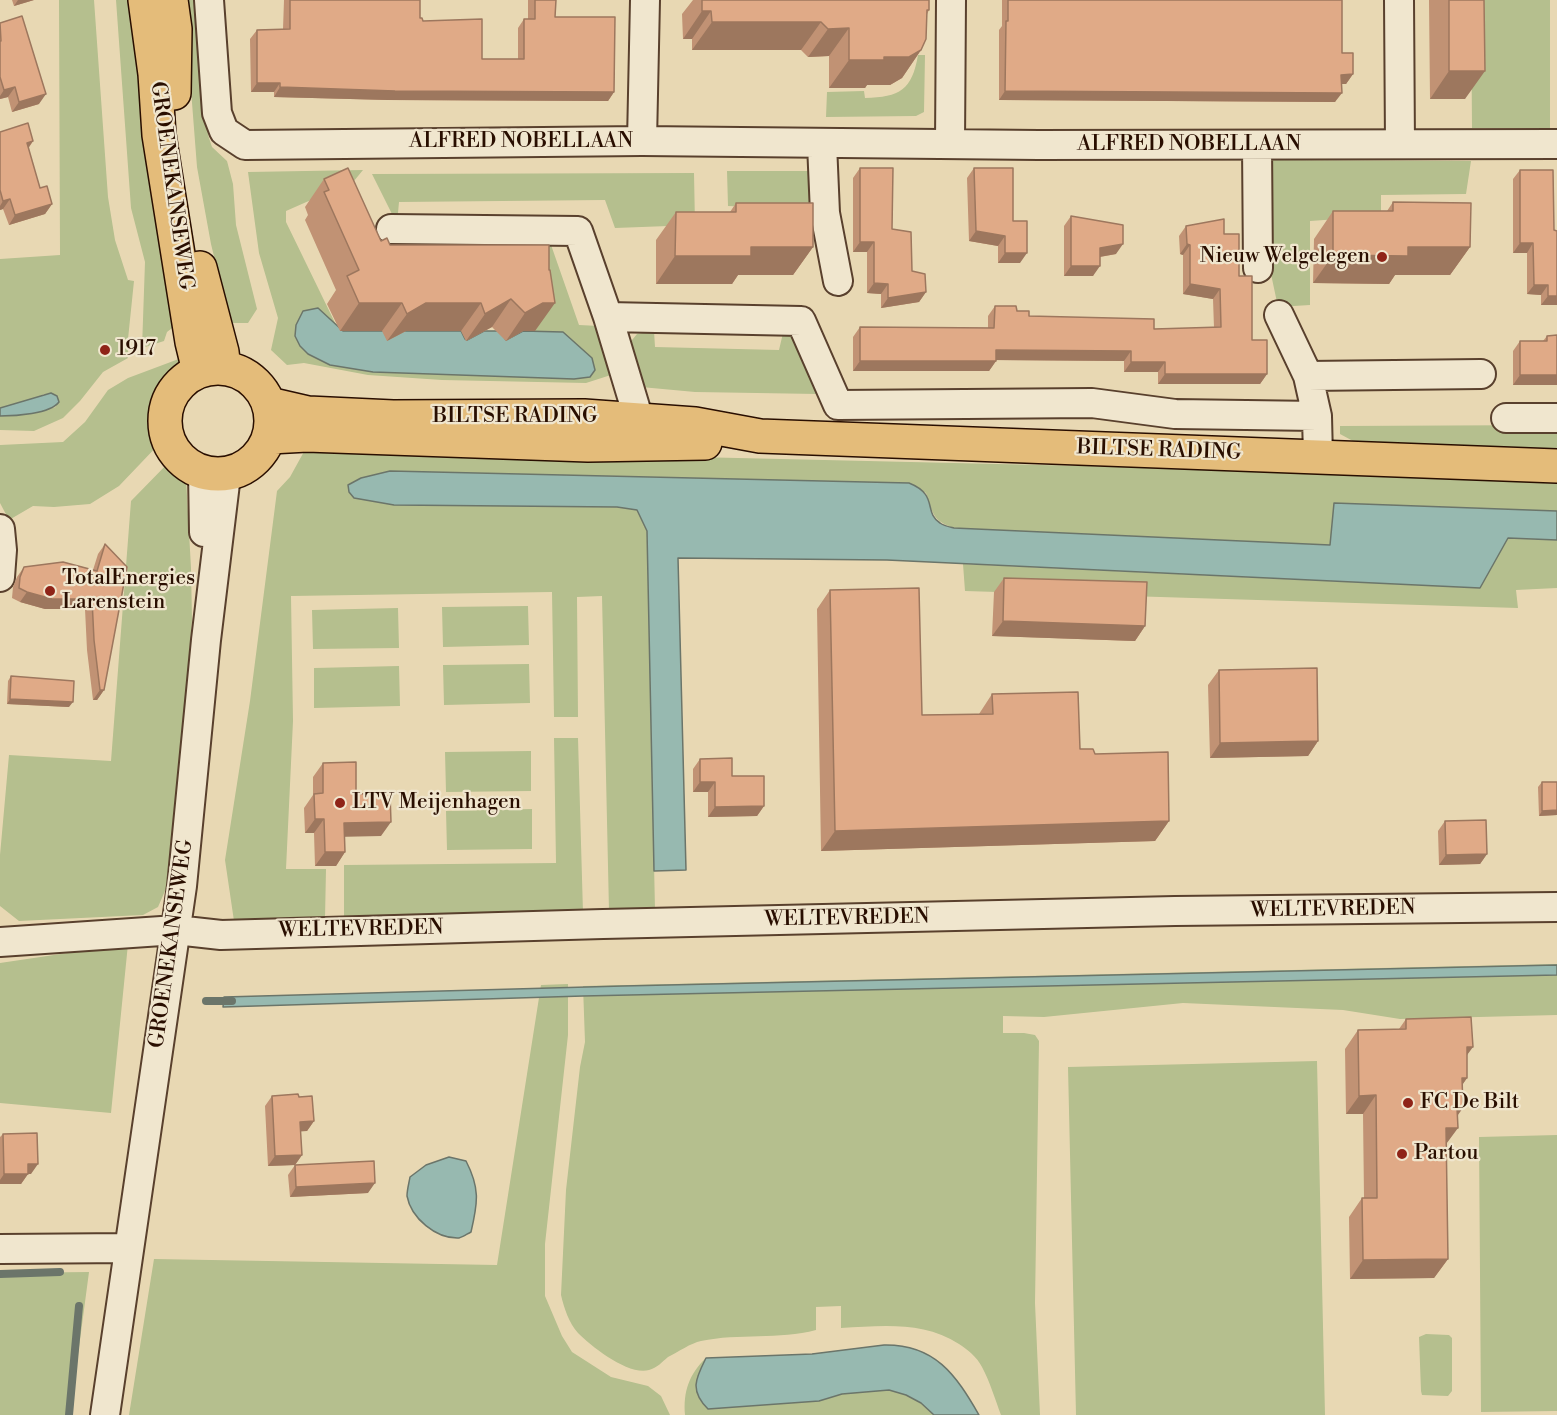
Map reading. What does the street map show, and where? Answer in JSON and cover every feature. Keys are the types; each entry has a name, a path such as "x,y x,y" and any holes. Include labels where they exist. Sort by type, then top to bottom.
{"main road":[{"name":"GROENEKANSEWEG","path":"144,0 155,74 159,135 192,342 211,369 222,352 200,271 174,115 176,29 171,0"},
{"path":"211,369 243,374 259,386 269,404 272,420 270,437 263,451 241,470 215,474 189,466 177,456 169,443 165,426 166,409 173,393 184,380 211,369"},
{"name":"BILTSE RADING","path":"269,404 308,413 584,416 641,432"},
{"name":"BILTSE RADING","path":"270,437 307,435 577,445 695,424 760,436 1557,466"}],"street":[{"name":"ALFRED NOBELLAAN","path":"209,0 217,112 224,130 244,145 642,141 822,144 1557,144"},
{"path":"642,141 645,0"},
{"path":"950,144 951,0"},
{"path":"1399,0 1400,144"},
{"path":"822,144 814,213 838,281"},
{"path":"1257,145 1258,268"},
{"path":"391,229 578,231 608,317 641,432"},
{"path":"1279,315 1308,376 1317,416 1318,457"},
{"path":"608,317 801,321 838,405 1092,403 1174,414 1317,416"},
{"path":"1308,376 1481,374"},
{"path":"1506,418 1557,418"},
{"name":"GROENEKANSEWEG","path":"105,1415 176,930 206,640 215,474"},
{"path":"0,529 2,550 0,577"},
{"name":"WELTEVREDEN","path":"0,942 176,930 221,935 1151,912 1557,907"},
{"path":"0,1249 129,1248"}],"green space":[{"path":"59,0 94,0 108,197 115,240 128,280 134,281 128,358 103,372 63,418 34,431 0,430 0,416 27,414 56,407 44,394 35,399 0,408 0,259 60,255"},
{"path":"116,0 129,0 180,322 167,332 164,341 142,348 145,262 131,208"},
{"path":"184,0 198,0 208,135 212,147 227,161 233,184 236,225 257,309 248,323 233,323 226,306 211,244 197,167"},
{"path":"1471,0 1550,0 1550,128 1472,128"},
{"path":"918,55 925,55 924,112 916,116 826,117 827,92 864,91 865,98 896,93 908,84"},
{"path":"1264,160 1471,161 1466,194 1381,195 1381,216 1310,221 1310,305 1278,307 1268,260"},
{"path":"363,170 354,181 286,211 286,222 338,329 295,336 592,358 563,332 535,331 532,241 550,242 579,325 599,326 614,374 586,383 442,380 368,375 304,363 287,365 271,350 278,318 259,253 248,172"},
{"path":"727,171 816,171 815,201 801,209 728,206"},
{"path":"694,173 695,225 615,228 605,200 399,202 397,224 372,174"},
{"path":"654,331 655,347 779,350 783,333 800,337 818,394 695,392 641,387 628,345 637,334"},
{"path":"184,357 177,374 165,386 155,414 161,442 119,486 90,504 33,506 9,520 0,503 0,445 63,442 85,422 108,390 128,378"},
{"path":"1557,425 1557,452 1420,447 1353,441 1340,434 1340,426"},
{"path":"306,448 1429,474 1557,479 1557,511 1334,503 1330,545 954,528 942,523 935,516 926,493 909,483 390,471 361,478 354,498 617,507 637,510 647,531 655,910 609,911 602,596 577,597 578,717 554,717 552,592 291,596 293,721 286,869 326,869 325,919 234,921 225,860 250,701 277,491 290,477"},
{"path":"173,458 186,478 192,620 176,818 168,884 158,907 143,915 19,921 0,906 0,855 9,755 111,761 131,501"},
{"path":"1508,538 1557,540 1557,588 1516,590 1518,608 965,591 963,564 1479,588"},
{"path":"528,606 529,645 443,647 442,607"},
{"path":"398,608 399,648 313,649 312,610"},
{"path":"529,664 530,703 444,705 443,665"},
{"path":"399,666 400,706 314,708 314,668"},
{"path":"554,738 578,738 583,913 344,919 344,865 556,863"},
{"path":"531,751 531,791 446,792 445,752"},
{"path":"532,809 532,849 447,850 446,811"},
{"path":"128,944 111,1113 0,1103 0,963"},
{"path":"1557,964 1557,1015 1400,1019 1343,1010 1183,1003 1044,1017 1003,1016 1003,1033 1035,1035 1039,1041 1035,1303 1040,1415 1001,1415 980,1363 959,1344 917,1328 887,1326 841,1328 841,1306 816,1307 816,1330 788,1335 730,1337 701,1341 668,1357 654,1368 641,1371 621,1365 592,1346 575,1329 565,1310 561,1295 566,1190 585,1042 583,986"},
{"path":"568,984 568,1035 545,1244 545,1296 562,1336 572,1352 611,1377 648,1386 661,1396 670,1415 129,1415 154,1259 497,1265 541,985"},
{"path":"1317,1061 1325,1415 1076,1415 1068,1067"},
{"path":"1557,1135 1557,1411 1481,1412 1479,1137"},
{"path":"89,1272 70,1415 0,1415 0,1273"},
{"path":"1426,1334 1449,1335 1452,1338 1452,1391 1448,1396 1422,1395 1419,1337"},
{"path":"706,1358 706,1360 819,1401 842,1394 889,1390 921,1403 934,1415 685,1415 688,1384 695,1370"}],"water":[{"path":"318,308 343,331 461,331 467,340 484,331 500,331 506,340 523,331 563,332 592,358 595,370 590,377 574,379 373,372 330,365 308,354 300,346 295,336 296,325 303,311"},
{"path":"51,393 57,396 59,402 48,409 32,414 0,416 0,408"},
{"path":"390,471 909,483 928,498 935,519 943,525 954,528 1330,545 1334,503 1557,511 1557,540 1508,538 1480,588 887,560 678,558 686,870 654,871 647,531 637,510 617,507 394,505 354,498 349,492 348,485 361,478"},
{"path":"1557,965 1557,975 583,996 223,1007 224,997"},
{"path":"449,1157 466,1161 476,1187 471,1232 459,1238 442,1235 426,1226 414,1212 407,1196 410,1177 426,1165"},
{"path":"884,1345 902,1346 930,1356 942,1365 962,1387 979,1415 934,1415 921,1403 889,1390 842,1394 819,1401 708,1409 696,1390 697,1378 706,1358 812,1354"}],"building":[{"path":"290,0 420,0 420,18 423,21 482,19 482,59 524,59 524,19 535,19 535,0 556,0 555,17 615,17 614,92 395,91 280,87 280,83 257,83 257,30 290,29"},
{"path":"702,0 929,0 926,39 921,50 909,57 849,60 849,28 828,29 821,22 712,22 711,11 702,11"},
{"path":"1008,0 1342,0 1342,53 1353,53 1353,74 1341,75 1342,93 1005,91"},
{"path":"1449,0 1484,0 1485,71 1449,71"},
{"path":"22,16 46,94 19,102 15,87 4,90 0,77 0,23"},
{"path":"28,123 33,141 27,143 40,188 47,186 52,204 15,215 10,199 3,201 0,190 0,132"},
{"path":"348,168 381,241 387,238 390,245 549,245 549,270 555,303 543,303 525,313 511,299 485,314 481,303 426,303 407,314 402,303 359,303 347,276 359,270 324,192 329,190 324,179"},
{"path":"860,168 893,168 892,229 911,232 912,271 925,274 926,292 888,298 888,284 874,283 874,242 860,242"},
{"path":"974,168 1013,168 1013,221 1027,221 1027,253 1005,253 1005,236 976,231"},
{"path":"1520,170 1553,170 1554,230 1557,231 1557,296 1548,296 1548,285 1534,285 1533,243 1520,243"},
{"path":"1393,202 1471,203 1470,247 1408,247 1408,256 1333,255 1333,211 1393,211"},
{"path":"736,203 813,203 813,247 751,247 751,256 675,256 676,212 736,212"},
{"path":"1071,216 1123,225 1123,244 1100,248 1100,266 1071,266"},
{"path":"1224,219 1224,234 1239,234 1239,276 1252,276 1252,340 1267,340 1267,374 1165,374 1165,362 1131,362 1131,351 996,350 996,361 860,361 860,327 994,328 995,306 1016,306 1017,311 1029,311 1029,316 1154,319 1154,329 1221,327 1220,289 1190,284 1190,245 1187,244 1186,226"},
{"path":"1557,335 1557,375 1520,375 1520,341 1547,341 1547,336"},
{"path":"105,544 127,567 104,690 100,690 92,599 52,599 19,588 24,567 63,562 97,571"},
{"path":"1004,578 1147,582 1145,626 1003,621"},
{"path":"919,588 922,715 993,714 992,694 1078,692 1080,749 1093,749 1095,754 1168,752 1169,821 835,831 830,590"},
{"path":"1317,668 1318,741 1220,743 1219,670"},
{"path":"11,676 74,681 73,702 10,699"},
{"path":"732,758 732,776 764,776 764,806 715,807 715,782 700,782 700,759"},
{"path":"356,762 356,794 390,793 391,822 344,823 345,852 325,852 324,819 315,819 314,794 323,793 323,763"},
{"path":"1542,782 1557,782 1557,810 1542,811"},
{"path":"1486,820 1487,854 1446,855 1445,821"},
{"path":"1471,1017 1473,1047 1467,1047 1467,1078 1462,1078 1463,1108 1457,1108 1458,1128 1446,1128 1448,1259 1363,1260 1362,1198 1377,1198 1376,1095 1359,1096 1358,1030 1406,1029 1406,1019"},
{"path":"298,1094 299,1097 312,1096 314,1121 300,1122 302,1155 275,1156 272,1096"},
{"path":"37,1133 38,1164 28,1164 28,1174 4,1174 3,1134"},
{"path":"374,1161 375,1183 296,1187 295,1165"}],"waterway":[{"path":"206,1001 232,1001"},
{"path":"0,1274 60,1272"},
{"path":"69,1415 79,1306"}],"place":[{"name":"Nieuw Welgelegen","path":"1382,257"},
{"name":"1917","path":"105,350"},
{"name":"TotalEnergies Larenstein","path":"50,591"},
{"name":"LTV Meijenhagen","path":"340,803"},
{"name":"FC De Bilt","path":"1408,1103"},
{"name":"Partou","path":"1402,1154"}]}
